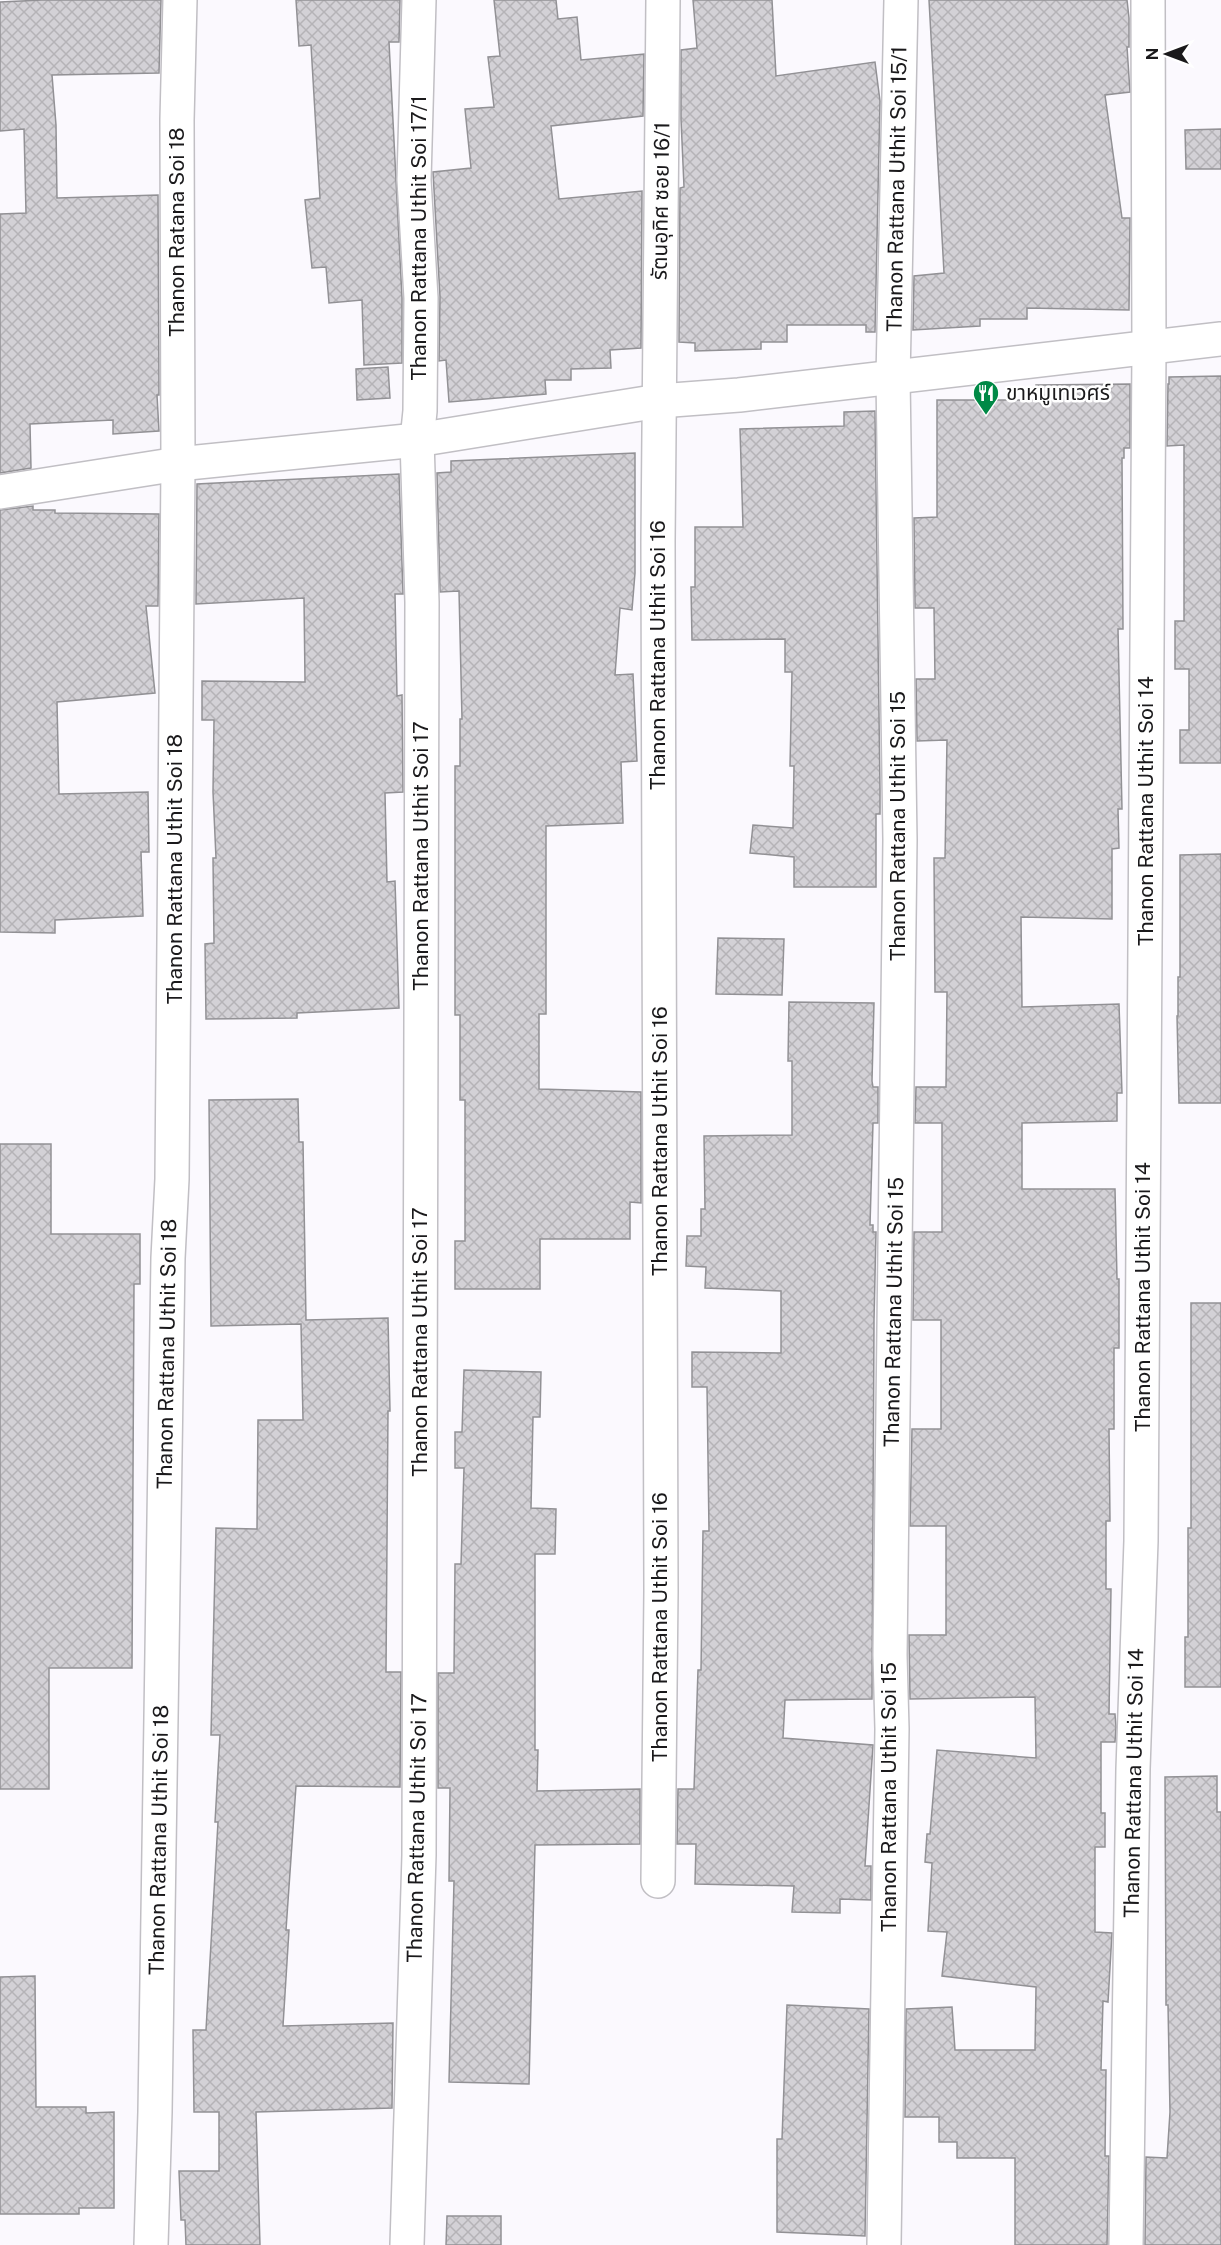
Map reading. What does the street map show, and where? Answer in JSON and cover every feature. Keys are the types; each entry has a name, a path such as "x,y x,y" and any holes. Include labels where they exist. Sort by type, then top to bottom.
{"street":[{"name":"Thanon Ratana Soi 18","path":"178,464 177,120 180,0"},
{"name":"Thanon Rattana Uthit Soi 17/1","path":"417,440 420,411 421,298 414,180 419,0"},
{"name":"รัตนอุทิศ ซอย 16/1","path":"659,402 663,0"},
{"name":"Thanon Rattana Uthit Soi 15/1","path":"893,378 901,0"},
{"name":"Thanon Rattana Uthit Soi 14","path":"1126,2245 1133,1769 1141,1529 1149,348 1148,0"},
{"path":"0,492 178,464 417,440 659,402 893,378 1221,339"},
{"name":"Thanon Rattana Uthit Soi 15","path":"884,2245 892,1729 890,1655 900,840 893,378"},
{"name":"Thanon Rattana Uthit Soi 16","path":"658,1881 661,1591 659,402"},
{"name":"Thanon Rattana Uthit Soi 17","path":"407,2245 419,1855 422,602 417,440"},
{"name":"Thanon Rattana Uthit Soi 18","path":"151,2245 168,1258 172,1179 178,464"}],"building":[{"path":"161,0 159,73 52,75 56,125 57,198 158,195 159,395 157,395 159,431 113,434 113,420 30,424 31,468 0,473 0,214 26,213 24,129 0,131 0,2"},
{"path":"296,0 400,0 399,42 389,42 402,298 402,363 364,365 362,300 329,303 326,267 312,268 305,200 320,198 311,45 299,46"},
{"path":"494,0 556,0 558,19 577,17 581,60 644,54 643,116 551,126 559,199 642,191 641,348 610,350 611,368 571,369 571,380 545,380 546,394 449,402 446,360 439,361 440,297 433,172 471,168 465,109 494,107 488,57 500,56"},
{"path":"693,0 772,0 776,76 875,62 880,101 875,332 866,332 866,325 787,325 787,342 761,342 761,349 695,351 695,343 679,342 680,188 684,187 681,50 697,48"},
{"path":"929,0 1127,0 1130,92 1105,95 1122,218 1130,218 1129,310 1027,308 1027,319 980,319 980,326 913,330 914,276 944,273"},
{"path":"1221,129 1221,169 1186,169 1185,130"},
{"path":"388,367 390,398 357,400 356,369"},
{"path":"1221,376 1221,763 1180,763 1180,730 1189,730 1189,669 1175,669 1175,621 1184,621 1184,445 1167,446 1168,384 1169,377"},
{"path":"1130,384 1130,448 1124,448 1124,458 1122,458 1123,629 1118,629 1122,809 1118,809 1119,848 1112,849 1112,919 1021,917 1022,1007 1119,1004 1122,1093 1117,1093 1117,1121 1022,1123 1022,1189 1115,1189 1119,1348 1114,1348 1114,1429 1109,1429 1110,1521 1106,1521 1106,1589 1111,1589 1109,1714 1115,1714 1116,1727 1115,1742 1101,1742 1101,1813 1105,1813 1105,1847 1095,1847 1095,1932 1112,1933 1108,2002 1103,2001 1101,2070 1106,2070 1105,2156 1109,2156 1107,2245 1015,2245 1015,2158 957,2158 957,2142 939,2142 939,2117 905,2117 906,2009 952,2007 955,2050 1035,2050 1036,1987 942,1976 947,1932 928,1931 932,1863 925,1862 927,1834 930,1834 937,1750 1036,1758 1035,1697 910,1699 909,1635 946,1635 946,1526 910,1526 912,1429 941,1429 941,1320 913,1320 914,1232 942,1232 942,1123 915,1123 916,1087 946,1087 947,992 935,992 934,858 945,858 947,740 917,741 916,679 935,679 934,608 915,608 914,518 937,517 937,400 1036,400 1036,385"},
{"path":"875,411 880,790 880,814 876,814 876,887 794,887 794,857 750,853 753,825 793,828 794,766 790,766 792,672 785,672 785,639 692,640 691,587 695,587 695,527 743,527 740,429 844,426 844,412"},
{"path":"635,453 635,573 632,610 620,608 615,675 633,674 637,761 621,762 623,823 546,826 546,1014 539,1014 539,1089 641,1092 641,1203 630,1202 630,1239 540,1239 540,1289 455,1289 455,1241 465,1241 465,1100 460,1100 460,1015 455,1015 455,766 460,766 460,719 462,719 459,591 440,592 437,473 451,472 451,461"},
{"path":"399,474 403,594 395,594 397,696 402,695 403,792 385,793 387,882 395,881 399,1008 297,1013 297,1018 206,1019 205,944 214,943 213,858 216,858 213,792 214,720 202,720 202,681 305,682 304,598 196,604 197,484"},
{"path":"33,506 33,510 55,510 55,513 159,514 158,606 146,606 155,693 57,702 59,794 148,792 149,852 141,852 143,916 55,920 55,933 0,932 0,510"},
{"path":"1221,854 1221,1103 1179,1103 1177,1016 1178,977 1180,977 1180,855"},
{"path":"718,938 784,939 782,995 716,994"},
{"path":"789,1002 874,1003 872,1081 873,1087 878,1087 878,1123 873,1123 870,1225 873,1225 873,1232 876,1232 872,1699 785,1700 783,1738 873,1745 865,1866 871,1866 871,1900 840,1899 840,1913 792,1912 794,1886 695,1884 696,1844 677,1844 678,1789 694,1789 698,1670 701,1670 703,1531 709,1531 707,1387 692,1387 692,1352 781,1353 781,1291 705,1288 706,1267 686,1266 687,1236 701,1236 701,1209 705,1209 704,1136 792,1135 792,1061 788,1061"},
{"path":"298,1099 299,1142 303,1142 306,1320 388,1318 390,1411 388,1411 386,1672 401,1672 400,1787 296,1786 286,1930 289,1930 283,2026 393,2023 392,2108 256,2112 260,2245 186,2245 185,2220 181,2220 179,2171 219,2171 219,2112 194,2112 193,2030 206,2030 218,1822 215,1822 220,1735 211,1735 216,1528 257,1529 258,1420 303,1420 301,1324 211,1326 209,1100"},
{"path":"0,1144 51,1144 51,1234 140,1234 140,1284 134,1284 132,1668 49,1668 49,1789 0,1789"},
{"path":"1191,1303 1221,1303 1221,1687 1185,1687 1185,1637 1188,1637 1188,1528 1191,1528"},
{"path":"464,1370 541,1372 540,1417 533,1417 531,1508 556,1509 555,1554 535,1554 537,1791 640,1789 640,1844 535,1845 529,2084 449,2082 454,1881 449,1881 450,1788 438,1788 438,1673 454,1673 455,1564 461,1564 464,1468 455,1468 455,1432 462,1432"},
{"path":"1217,1776 1217,1812 1221,1812 1221,2245 1145,2245 1146,2157 1167,2158 1170,2112 1168,2005 1166,2005 1165,1777"},
{"path":"35,1976 36,2107 86,2107 86,2113 114,2112 114,2208 79,2208 79,2214 0,2214 0,1977"},
{"path":"787,2005 869,2009 865,2236 777,2232 777,2139 782,2139"},
{"path":"447,2216 501,2216 501,2245 446,2245"}],"place":[{"name":"ขาหมูเทเวศร์","path":"986,416"}]}
